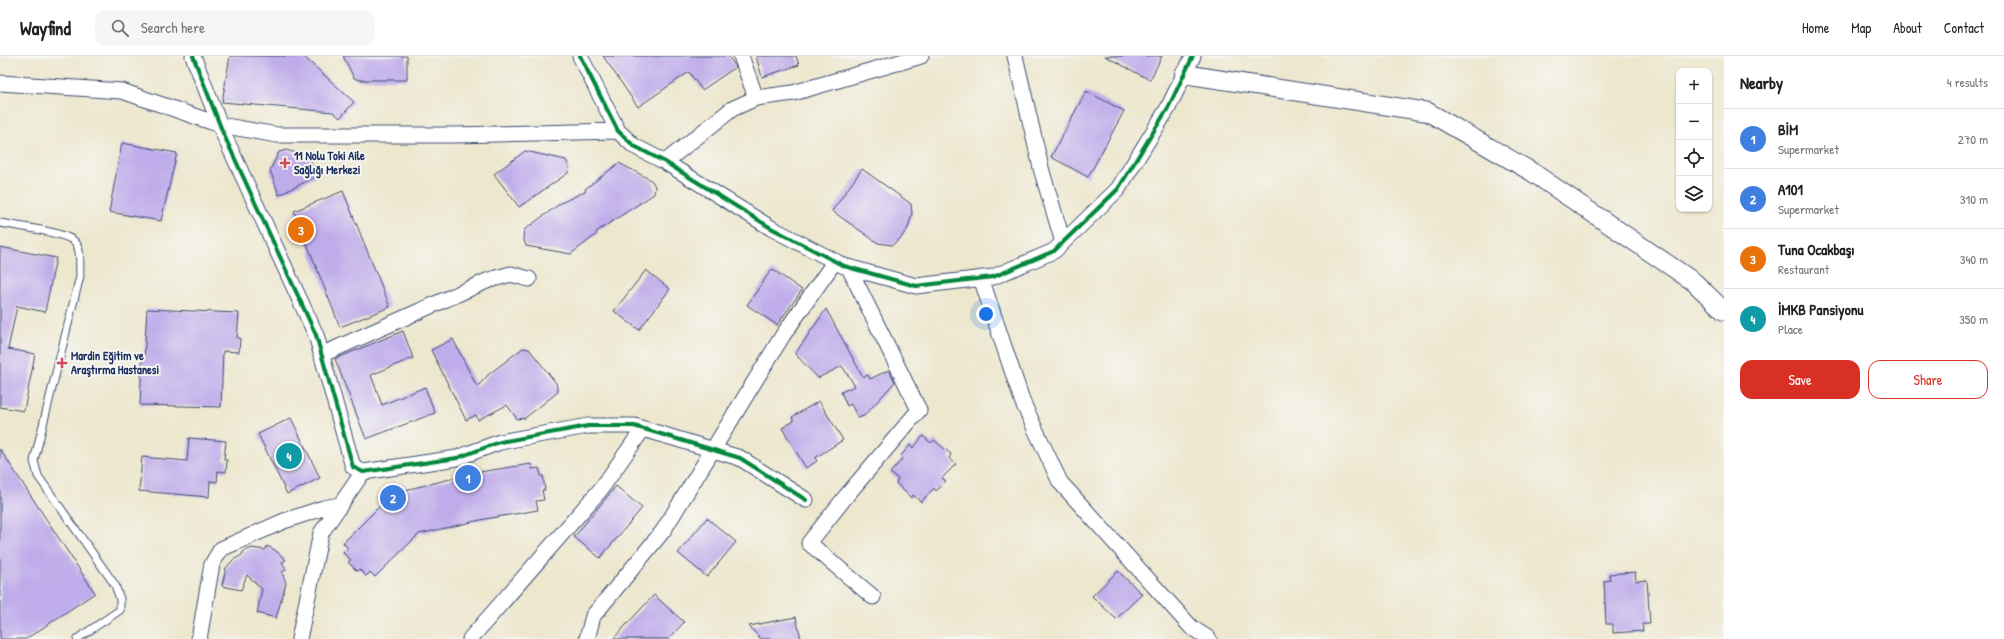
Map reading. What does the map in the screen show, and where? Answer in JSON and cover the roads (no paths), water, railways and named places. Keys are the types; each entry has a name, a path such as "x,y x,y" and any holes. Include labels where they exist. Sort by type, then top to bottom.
{"street":[{"path":"193,56 220,125 316,335 353,467 363,472 457,458 500,442 588,426 634,426 740,458 806,500"},
{"path":"580,56 618,131 634,146 665,162 771,228 849,268 916,286 994,277 1054,251 1118,189 1168,108 1193,56"},
{"path":"741,56 756,98"},
{"path":"665,162 732,109 756,98 792,93 921,56"},
{"path":"1015,56 1042,172 1063,242"},
{"path":"1184,74 1428,112 1532,172 1694,282 1724,311"},
{"path":"0,82 122,91 220,125 277,135 456,135 618,131"},
{"path":"587,639 593,616 663,531 783,335 835,261"},
{"path":"849,268 919,410 847,495 809,543 873,597"},
{"path":"321,355 489,280 511,274 529,279"},
{"path":"982,278 1022,403 1060,482 1191,627 1209,639"},
{"path":"470,639 601,489 643,429"},
{"path":"299,639 321,533 363,472"},
{"path":"199,639 212,564 221,549 284,521 323,508 340,505"}],"lane":[{"path":"0,223 66,236 76,242 79,251 80,276 34,461 38,476 115,585 120,599 120,610 77,639"}],"place":[{"name":"11 Nolu Toki Aile Sağlığı Merkezi","path":"285,163"},
{"name":"Tuna Ocakbaşı","path":"301,230"},
{"name":"Mardin Eğitim ve Araştırma Hastanesi","path":"62,363"},
{"name":"İMKB Pansiyonu","path":"289,456"},
{"name":"BİM","path":"468,478"},
{"name":"A101","path":"393,498"}]}
